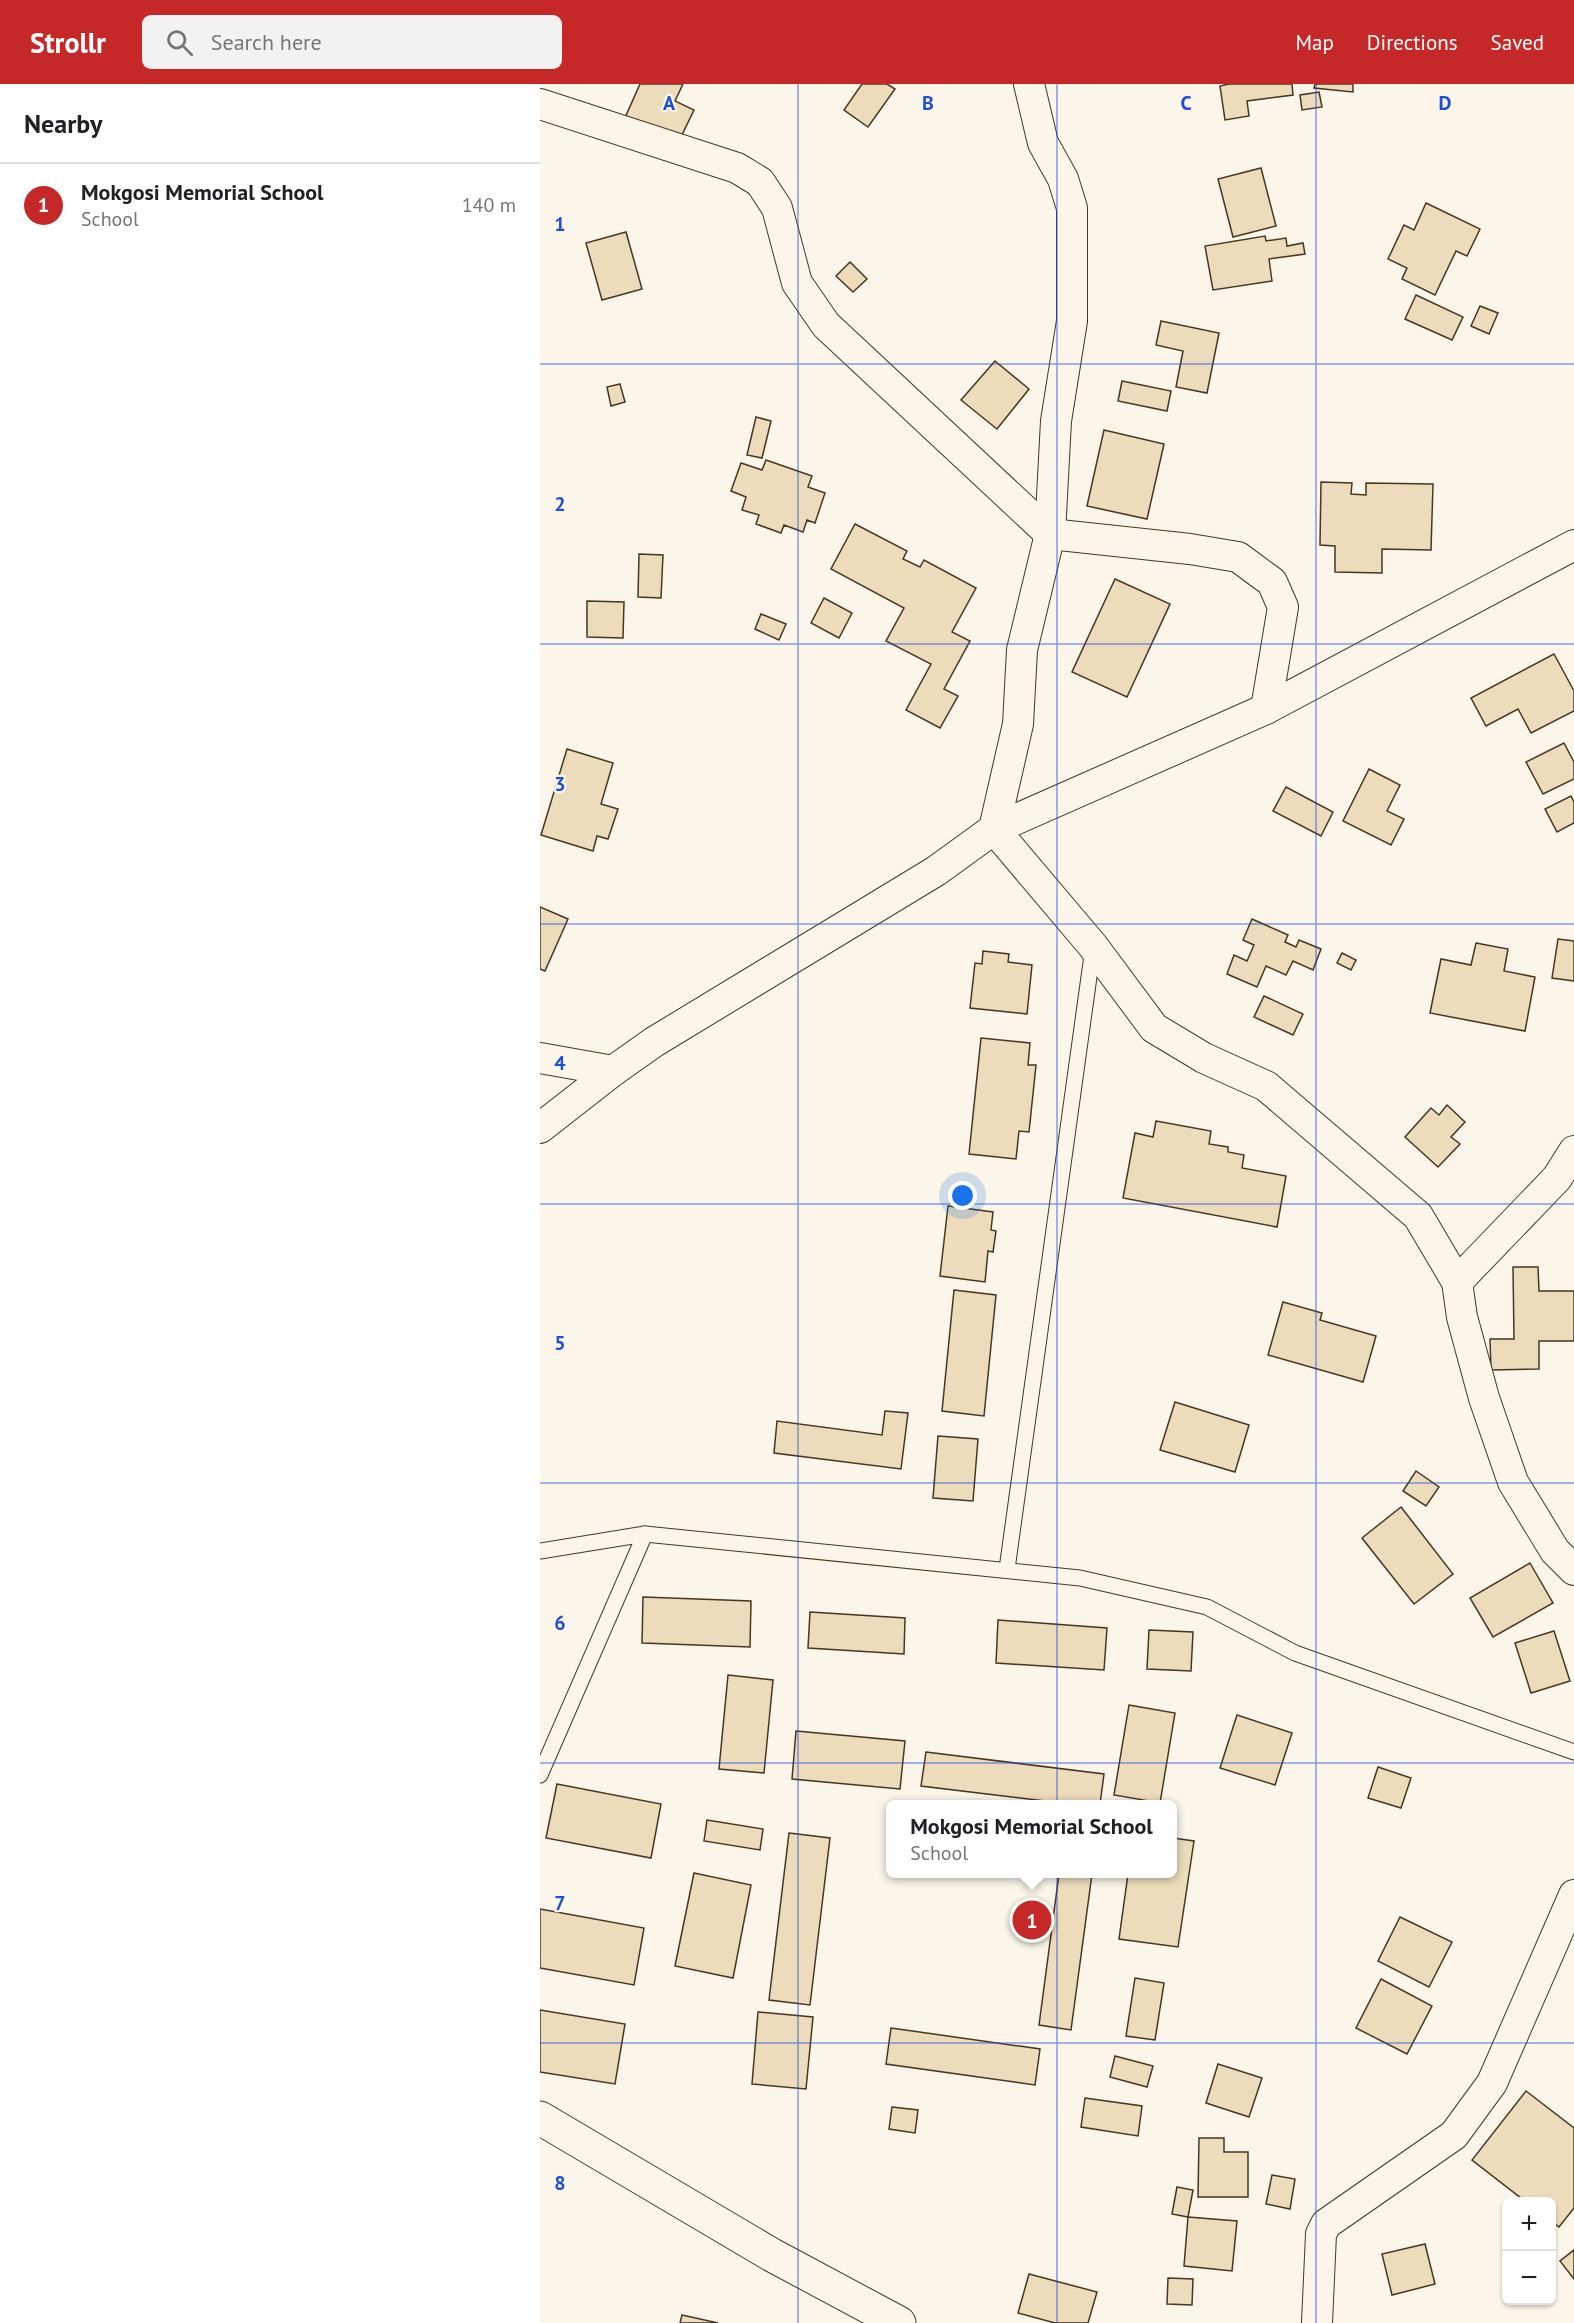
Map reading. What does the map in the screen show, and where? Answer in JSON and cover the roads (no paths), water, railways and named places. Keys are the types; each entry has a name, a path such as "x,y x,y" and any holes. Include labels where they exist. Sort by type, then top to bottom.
{"street":[{"path":"994,829 1018,724 1022,650 1050,534 1056,421 1072,321 1072,208 1063,179 1043,142 1029,84"},
{"path":"540,104 736,168 760,182 777,208 797,283 826,325 1050,534 1190,549 1238,557 1272,582 1283,608 1266,709"},
{"path":"540,1128 654,1042 936,871 994,829 1266,709 1574,545"},
{"path":"994,829 1093,946 1154,1028 1204,1058 1266,1086 1418,1216 1457,1282 1462,1317 1484,1398 1513,1482 1555,1551 1574,1570"},
{"path":"540,1058 613,1071"},
{"path":"1457,1282 1557,1178 1574,1151"},
{"path":"1317,2323 1320,2234 1326,2224 1454,2135 1492,2083 1574,1895"},
{"path":"540,2118 772,2255 897,2322"}],"lane":[{"path":"1007,1569 1093,946"},
{"path":"540,1774 645,1534"},
{"path":"540,1551 645,1534 1080,1578 1207,1607 1295,1653 1574,1752"}],"place":[{"name":"Mokgosi Memorial School","path":"1032,1920"}]}
